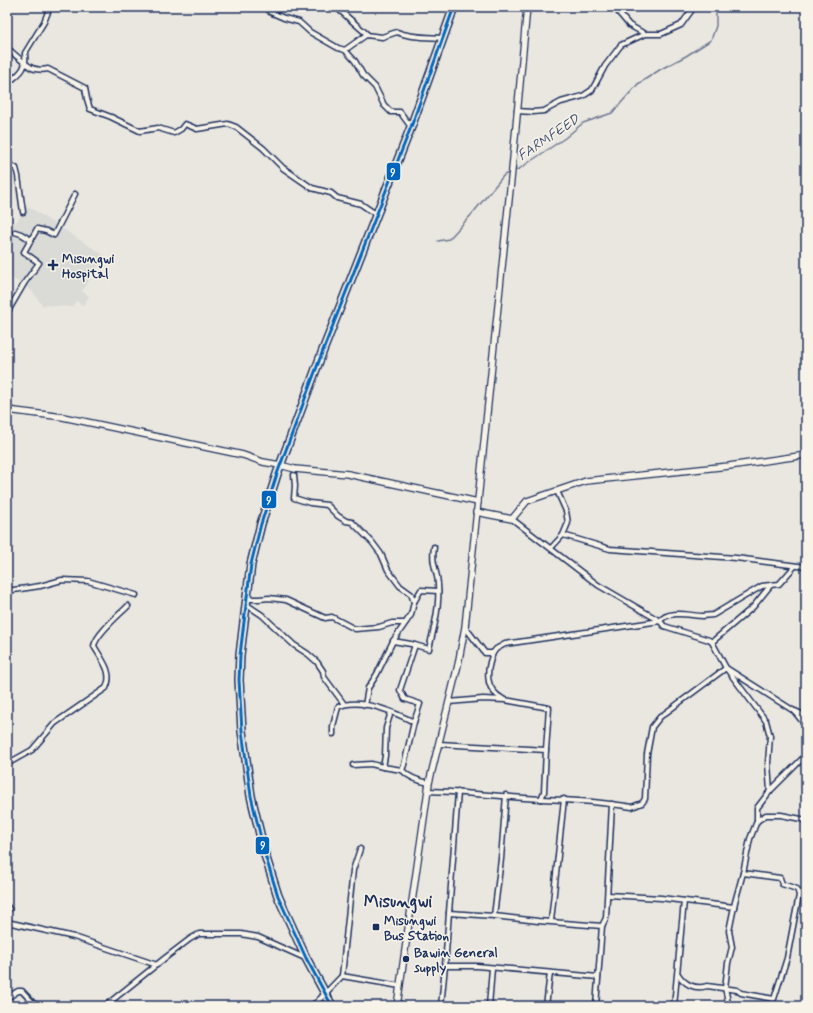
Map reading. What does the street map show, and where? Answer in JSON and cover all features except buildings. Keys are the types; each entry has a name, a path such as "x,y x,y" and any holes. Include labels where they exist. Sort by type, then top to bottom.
{"highway":[{"path":"332,1006 306,958 278,896 254,814 240,710 239,680 240,655 251,564 261,524 280,464 411,127 454,7"}],"street":[{"path":"7,84 24,70 26,63 25,53 44,22 50,7"},
{"path":"266,7 270,12 299,22 310,32 338,48 345,50 356,61 363,75 375,87 384,104 391,112 400,112 411,127"},
{"path":"336,7 368,35 382,38 396,32 407,36 412,35 444,38"},
{"path":"397,1006 429,783 458,665 465,628 512,170 527,7"},
{"path":"614,7 629,25 645,34"},
{"path":"517,111 544,111 561,102 583,96 592,90 605,66 621,45 645,34 661,34 681,25 694,7"},
{"path":"345,50 368,35"},
{"path":"7,48 33,68 43,70 48,69 85,88 90,109 140,131 158,128 174,133 185,124 197,128 228,124 236,127 263,148 283,168 312,188 331,193 337,198 361,204 377,215"},
{"path":"7,164 16,168 24,212"},
{"path":"7,313 25,282 39,263 24,252 37,229 54,235 75,194"},
{"path":"15,232 22,234 31,240"},
{"path":"7,410 63,416 243,455 263,462 280,464 299,470 348,474 478,502"},
{"path":"512,519 526,501 557,492 586,481 729,466 806,455"},
{"path":"294,476 294,498 310,503 327,505 338,516 346,521 352,522 372,542 381,554 388,570 400,586 411,594 414,602"},
{"path":"551,548 563,535 568,523 566,511 557,492"},
{"path":"476,512 512,519 598,585 660,621 664,626 705,638 712,642 726,668 766,721 770,736 768,763 770,791"},
{"path":"563,535 610,549 736,558 806,567"},
{"path":"393,641 430,649 438,608 438,583 432,556 434,547"},
{"path":"505,700 497,696 490,688 488,666 496,649 505,644 660,621 663,618 675,614 704,616 713,615 762,586 779,584 795,566"},
{"path":"7,591 40,586 62,580 88,581 136,595"},
{"path":"712,642 753,607 770,585"},
{"path":"365,705 368,688 377,674 393,641 411,615 414,602 421,590 438,591"},
{"path":"247,602 269,598 286,600 325,618 332,617 355,629 379,627 392,623 405,623"},
{"path":"247,602 294,645 317,662 323,671 324,677 344,704"},
{"path":"7,764 32,750 55,723 106,688 109,682 109,672 94,646 95,641 128,606"},
{"path":"465,628 485,653 493,653"},
{"path":"402,770 420,704 405,699 400,690 415,645"},
{"path":"726,668 794,711 806,716"},
{"path":"428,791 564,799 632,807 642,804 645,799 647,754 652,726 660,717 726,668"},
{"path":"449,702 482,699 505,700 549,708 544,792 541,798"},
{"path":"333,734 333,726 338,707 344,704 352,703 365,705 391,712 414,722"},
{"path":"794,711 806,726"},
{"path":"383,767 386,728 391,712"},
{"path":"439,744 546,750"},
{"path":"728,1006 728,997 725,988 728,963 732,947 729,931 750,840 757,821 758,808 770,791 806,755"},
{"path":"353,765 371,764 402,770 418,780 429,783"},
{"path":"441,1006 458,792"},
{"path":"494,916 501,858 506,795"},
{"path":"551,922 564,799"},
{"path":"596,1006 602,926 606,918 608,895 612,804"},
{"path":"757,821 766,815 781,815 806,820"},
{"path":"310,1006 317,1002 342,976 354,870 360,849"},
{"path":"678,974 681,979 690,986 725,988 737,990 740,993 774,999 787,958 799,895 797,889 782,884 780,878 743,873"},
{"path":"608,895 684,901 734,908"},
{"path":"674,1006 684,901"},
{"path":"449,913 602,926"},
{"path":"7,922 74,937 157,965"},
{"path":"105,1006 190,939 199,934 241,934 258,936 306,958"},
{"path":"445,966 492,968 598,977"},
{"path":"489,1006 492,968"},
{"path":"546,1006 550,973"},
{"path":"342,976 400,986"},
{"path":"7,998 18,991 22,991 36,1006"}],"shaded area":[{"name":"Misungwi Hospital","path":"27,206 105,256 82,291 89,296 83,305 76,301 72,307 42,305 32,291 7,275 7,218 16,223"}],"waterway":[{"name":"FARMFEED","path":"514,171 565,138 583,123 612,113 638,84 711,40 716,26 716,11 719,7"},
{"name":"FARMFEED","path":"438,241 449,239 504,175 511,172"}],"transit line":[{"name":"9","path":"332,1006 306,958 278,896 265,855 251,796 242,731 239,680 240,655 251,564 261,524 277,474 322,353 411,127 454,7"}],"place":[{"name":"Misungwi Hospital","path":"53,265"},
{"name":"Misungwi Bus Station","path":"376,927"},
{"name":"Bawin General supply","path":"406,959"}],"district":[{"name":"Misungwi","path":"398,901"}]}
